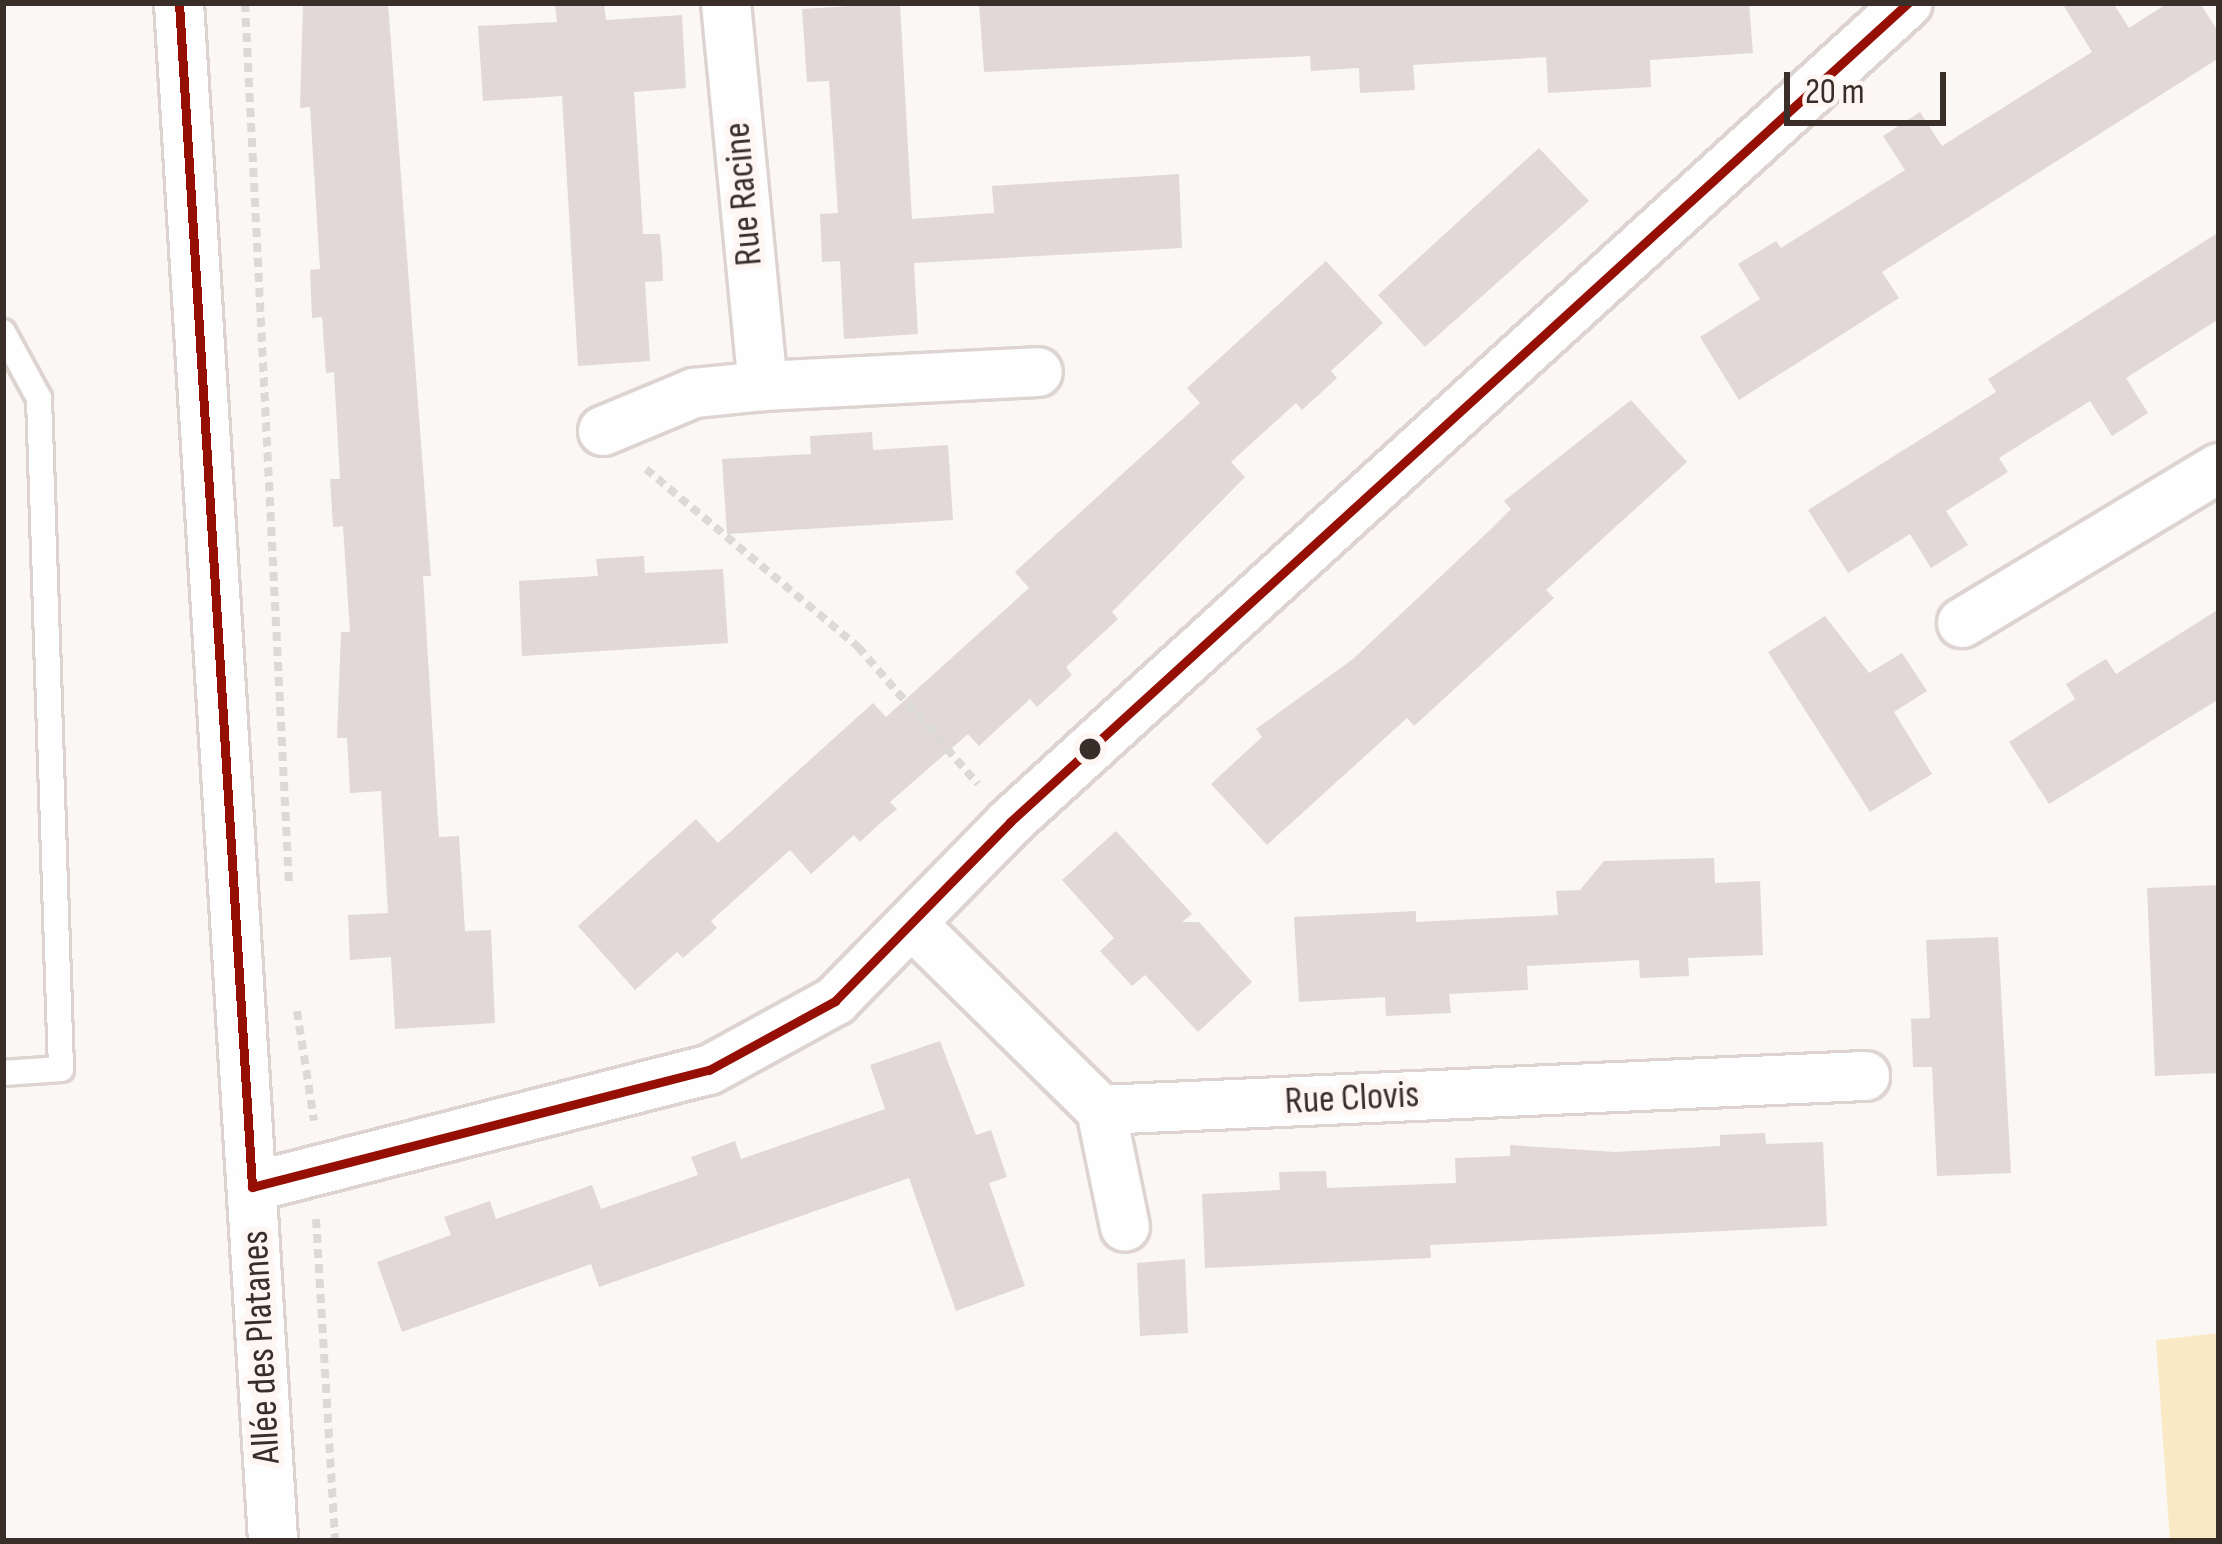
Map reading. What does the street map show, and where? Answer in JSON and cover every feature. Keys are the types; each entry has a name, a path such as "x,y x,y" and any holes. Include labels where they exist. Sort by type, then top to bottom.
{"street":[{"name":"Allée des Platanes","path":"179,3 273,1541"},
{"name":"Rue Racine","path":"726,3 763,386"},
{"path":"252,1187 709,1070 835,1001 915,926 1010,822 1908,3"},
{"path":"603,431 694,394 1037,372"},
{"path":"1962,623 2219,468"},
{"path":"915,926 1101,1110 1124,1227"},
{"name":"Rue Clovis","path":"1101,1110 1865,1076"}],"lane":[{"path":"3,332 39,398 61,1069 3,1073"}],"path":[{"path":"245,3 291,909"},
{"path":"603,431 858,647 1010,822"},
{"path":"296,1005 321,1171 316,1206 335,1541"}],"shaded area":[{"path":"2219,1333 2219,1541 2170,1541 2156,1340"}],"building":[{"path":"303,3 388,3 431,576 423,576 439,837 459,836 465,931 491,930 495,1023 395,1029 391,957 350,960 348,915 388,913 381,791 350,793 347,738 337,738 341,632 350,632 343,526 333,527 330,479 340,479 334,372 326,373 322,317 312,318 310,270 320,269 310,107 300,108"},
{"path":"604,3 606,20 682,15 686,88 634,92 643,234 660,234 662,257 663,281 645,282 650,361 578,366 562,96 483,101 478,26 557,22 555,5"},
{"path":"900,3 912,219 994,213 992,186 1179,174 1182,248 914,263 918,334 844,339 840,261 822,262 820,214 838,213 829,81 807,82 802,9"},
{"path":"979,3 1749,3 1753,53 1650,60 1651,87 1548,93 1546,57 1413,65 1415,90 1360,93 1359,68 1311,71 1310,56 984,72"},
{"path":"2062,3 2113,3 2129,28 2168,3 2200,3 2219,33 2219,58 1882,272 1899,298 1739,400 1700,337 1760,299 1738,264 1776,241 1781,248 1905,170 1883,136 1920,112 1942,146 2092,52"},
{"path":"1539,148 1589,201 1425,347 1378,295"},
{"path":"2219,232 2219,319 2126,378 2148,413 2112,436 2090,401 1999,458 2008,472 1946,511 1968,545 1931,568 1910,534 1848,573 1808,510 1996,392 1988,379"},
{"path":"1326,261 1383,323 1331,371 1337,378 1302,410 1296,403 1231,462 1245,477 1112,612 1118,619 1066,667 1072,675 1037,707 1030,699 979,746 968,734 890,802 897,809 860,842 854,835 811,874 790,850 711,921 717,928 683,958 677,952 635,990 578,926 696,819 718,843 873,703 886,717 1029,588 1015,572 1200,403 1187,388"},
{"path":"1631,400 1687,462 1546,590 1554,598 1414,726 1407,718 1267,845 1211,784 1262,737 1256,729 1353,659 1491,529 1511,509 1504,501"},
{"path":"872,432 873,450 948,445 953,520 727,534 722,459 811,454 810,436"},
{"path":"644,556 645,573 723,569 728,643 522,656 519,581 598,576 596,559"},
{"path":"2219,609 2219,699 2049,804 2009,742 2075,699 2066,684 2086,671 2106,659 2116,674"},
{"path":"1825,616 1869,673 1902,653 1927,691 1894,712 1932,774 1870,812 1768,652"},
{"path":"1116,831 1192,914 1182,922 1199,922 1252,982 1198,1032 1145,975 1132,986 1100,951 1114,938 1062,880"},
{"path":"1714,858 1715,883 1760,881 1763,955 1688,958 1689,976 1640,978 1639,960 1527,966 1528,990 1449,994 1451,1013 1386,1016 1385,997 1299,1002 1294,917 1416,911 1416,922 1558,915 1556,891 1580,890 1604,861"},
{"path":"2219,885 2219,1073 2155,1076 2147,888"},
{"path":"1998,937 2011,1173 1937,1176 1932,1067 1913,1067 1911,1019 1930,1018 1926,940"},
{"path":"940,1041 976,1135 991,1130 1007,1177 989,1183 1025,1286 956,1311 909,1178 599,1287 591,1264 402,1332 377,1262 451,1235 444,1217 490,1201 496,1219 592,1185 601,1209 698,1175 691,1157 735,1141 741,1159 885,1109 870,1065"},
{"path":"1765,1133 1766,1144 1823,1142 1827,1226 1430,1245 1431,1258 1205,1268 1202,1194 1280,1190 1279,1172 1326,1171 1327,1188 1456,1183 1455,1158 1510,1156 1510,1145 1615,1152 1720,1146 1720,1135"},
{"path":"1185,1259 1188,1333 1140,1336 1137,1263"}],"transit line":[{"path":"179,3 252,1187"},
{"path":"252,1187 709,1070 835,1001 1010,822 1908,3"}]}
